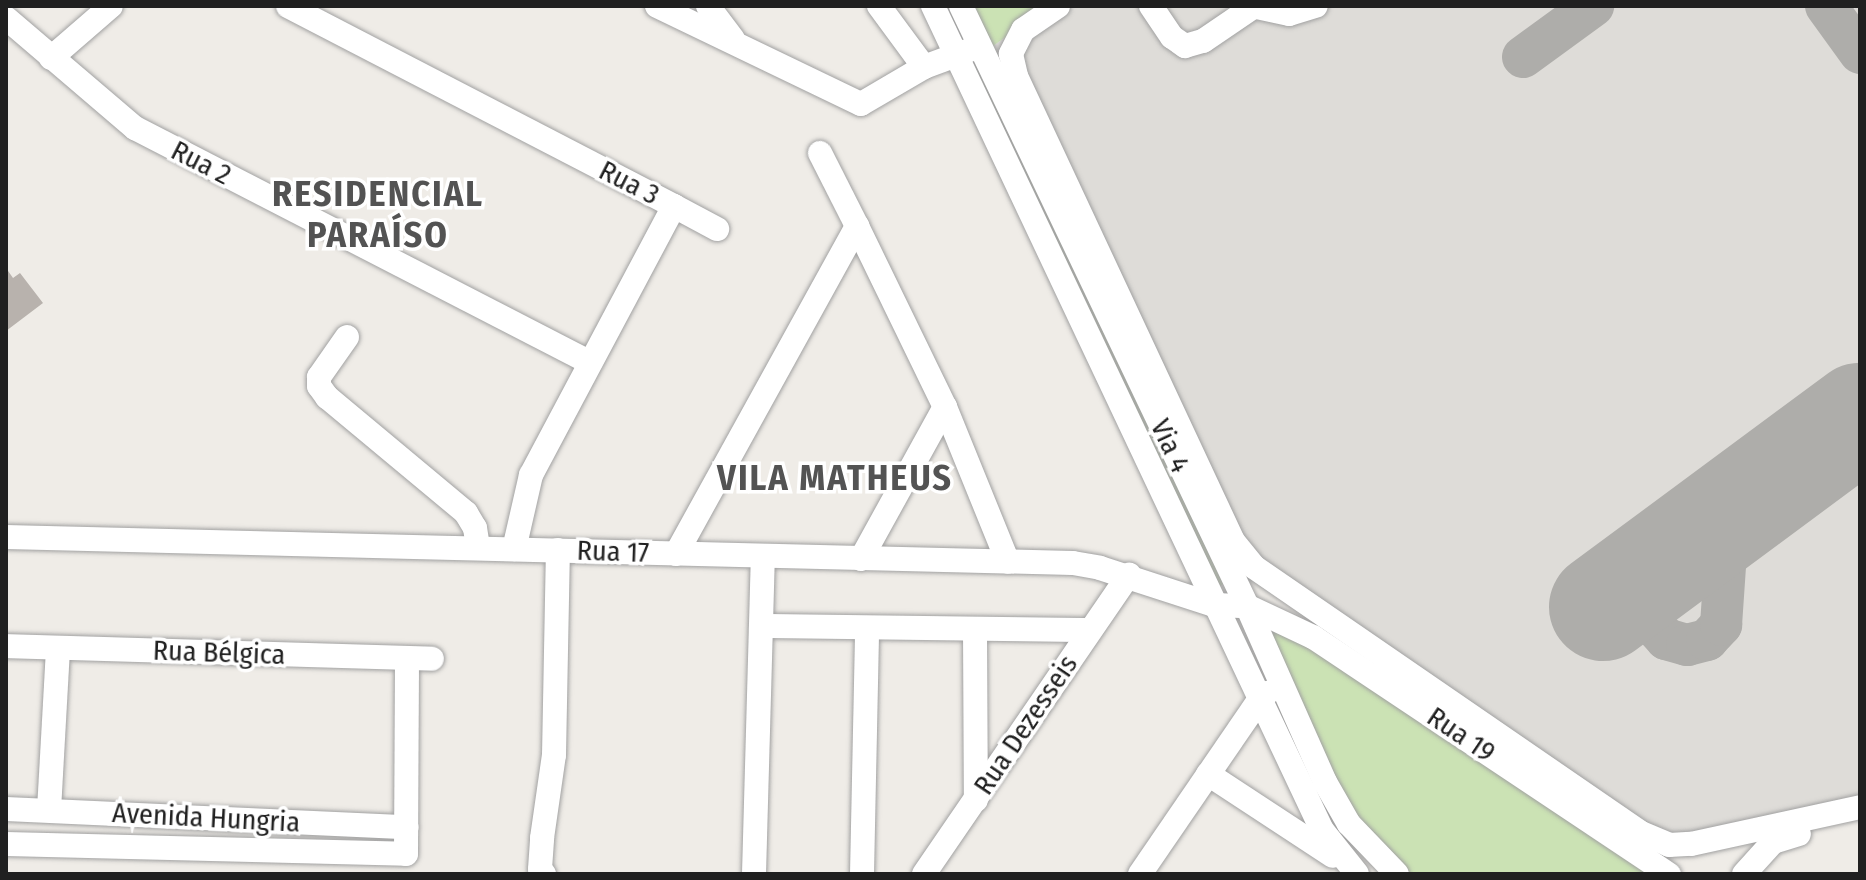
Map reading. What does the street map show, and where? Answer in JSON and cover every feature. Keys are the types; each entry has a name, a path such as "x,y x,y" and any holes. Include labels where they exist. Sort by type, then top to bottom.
{"street":[{"path":"51,58 111,6"},
{"name":"Rua 3","path":"288,6 674,206 531,475 514,549"},
{"path":"657,6 861,104 924,67 955,56 978,42"},
{"path":"708,6 736,44"},
{"path":"879,6 924,67"},
{"name":"Via 4","path":"933,6 1322,830 1352,870"},
{"name":"Via 4","path":"961,6 1247,606 1336,802 1367,846 1397,874"},
{"path":"1058,6 1023,30 1011,54 1016,76 1233,541 1254,567 1639,832 1669,845 1691,844 1860,807"},
{"path":"1151,6 1172,37 1185,46 1203,41 1253,6 1289,14 1316,6"},
{"name":"Rua 2","path":"6,18 135,128 589,362"},
{"path":"820,153 945,407 1008,562"},
{"path":"674,206 717,229"},
{"path":"676,554 857,226"},
{"path":"347,337 319,377 319,386 327,397 466,513 475,528 478,548"},
{"path":"861,559 945,407"},
{"name":"Rua 17","path":"6,537 1073,563 1129,575 1214,605 1247,606"},
{"path":"544,874 540,869 542,838 554,755 558,550"},
{"path":"754,874 763,556"},
{"name":"Rua Dezesseis","path":"924,874 1129,575"},
{"name":"Rua 19","path":"1247,606 1313,637 1669,874"},
{"path":"761,626 1089,630"},
{"path":"862,874 867,629"},
{"path":"975,631 976,800"},
{"name":"Rua Bélgica","path":"6,646 432,659"},
{"path":"49,810 58,649"},
{"path":"407,658 407,827"},
{"path":"1140,874 1259,700 1280,683"},
{"path":"1208,774 1352,870"},
{"name":"Avenida Hungria","path":"6,809 407,827 406,854 6,844"},
{"path":"1744,874 1773,842 1860,822"}],"shaded area":[{"path":"1049,6 1860,6 1860,810 1667,854 1238,561 993,46"}],"green space":[{"path":"974,6 1049,6 993,46"},
{"path":"979,65 1223,584 1220,586 972,68"},
{"path":"1263,629 1294,635 1655,874 1412,874 1356,821"}],"building":[{"path":"6,268 13,278 20,273 43,303 6,331"}],"taxiway":[{"path":"1523,57 1593,6"},
{"path":"1826,6 1860,53"},
{"path":"1623,592 1666,639 1687,645 1707,640 1721,625 1726,552 1753,496"}],"runway":[{"path":"1603,607 1860,417"}],"district":[{"name":"RESIDENCIAL PARAÍSO","path":"378,214"},
{"name":"VILA MATHEUS","path":"835,479"}]}
